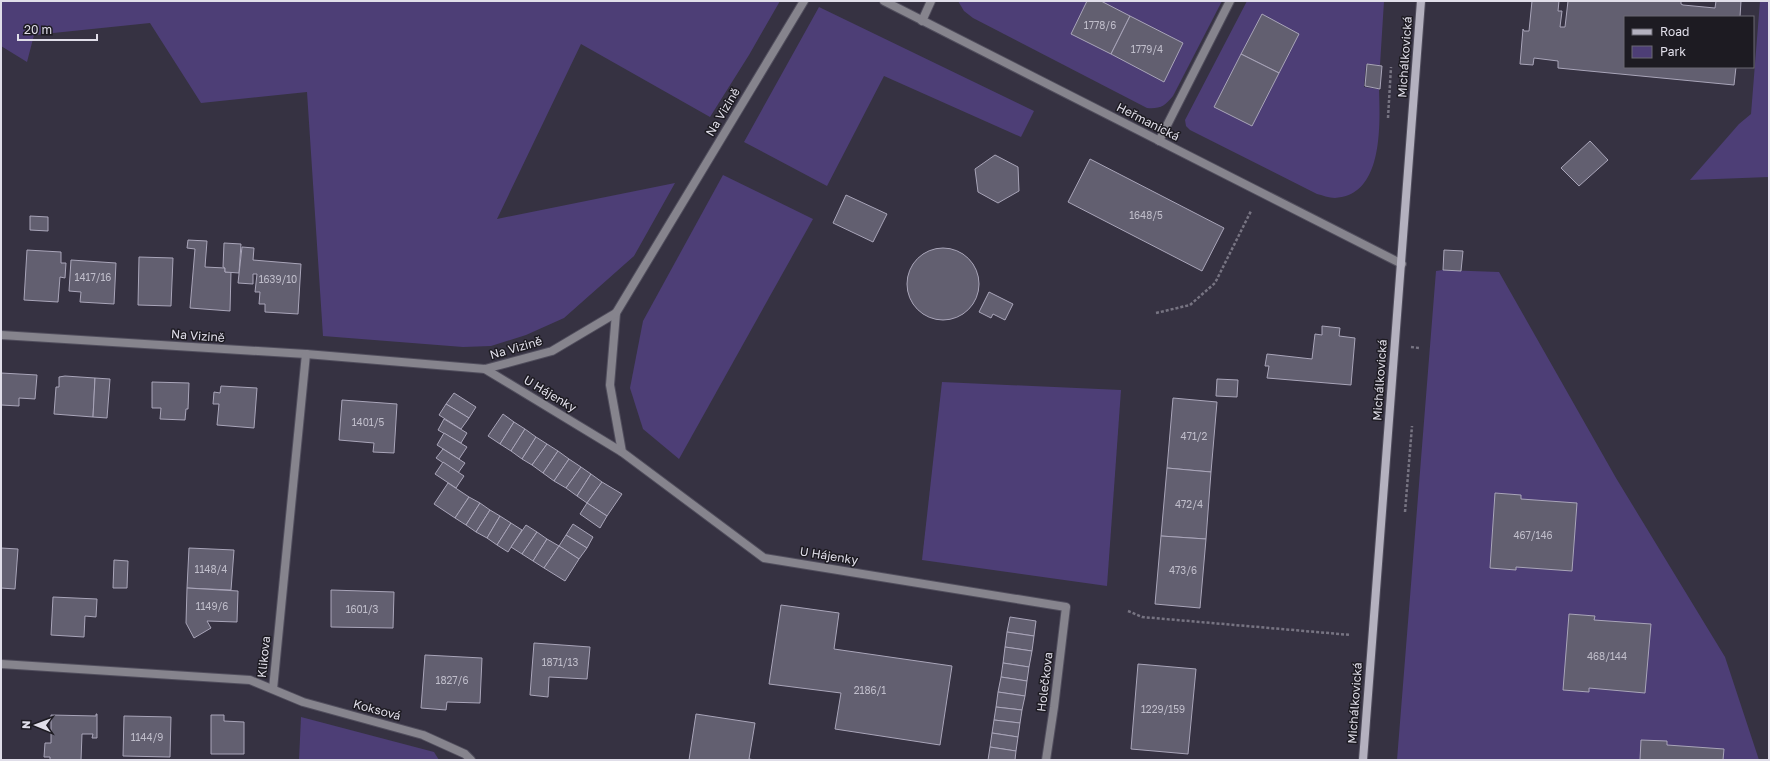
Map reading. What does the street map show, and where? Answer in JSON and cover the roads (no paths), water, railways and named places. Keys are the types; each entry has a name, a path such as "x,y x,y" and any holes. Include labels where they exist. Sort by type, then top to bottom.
{"street":[{"name":"Na Vizině","path":"1,335 306,354 485,369 552,351 616,313 804,1"},
{"name":"Heřmanická","path":"884,1 1402,264"},
{"path":"922,21 931,1"},
{"path":"1159,141 1230,1"},
{"name":"Michálkovická","path":"1363,760 1421,1"},
{"path":"616,313 610,385 622,452"},
{"name":"Klikova","path":"1,664 250,680 273,689 306,354"},
{"name":"U Hájenky","path":"485,369 622,452 764,558 1066,607"},
{"name":"Holečkova","path":"1046,760 1066,607"},
{"name":"Koksová","path":"273,689 304,702 423,735 465,754 471,760"}]}
